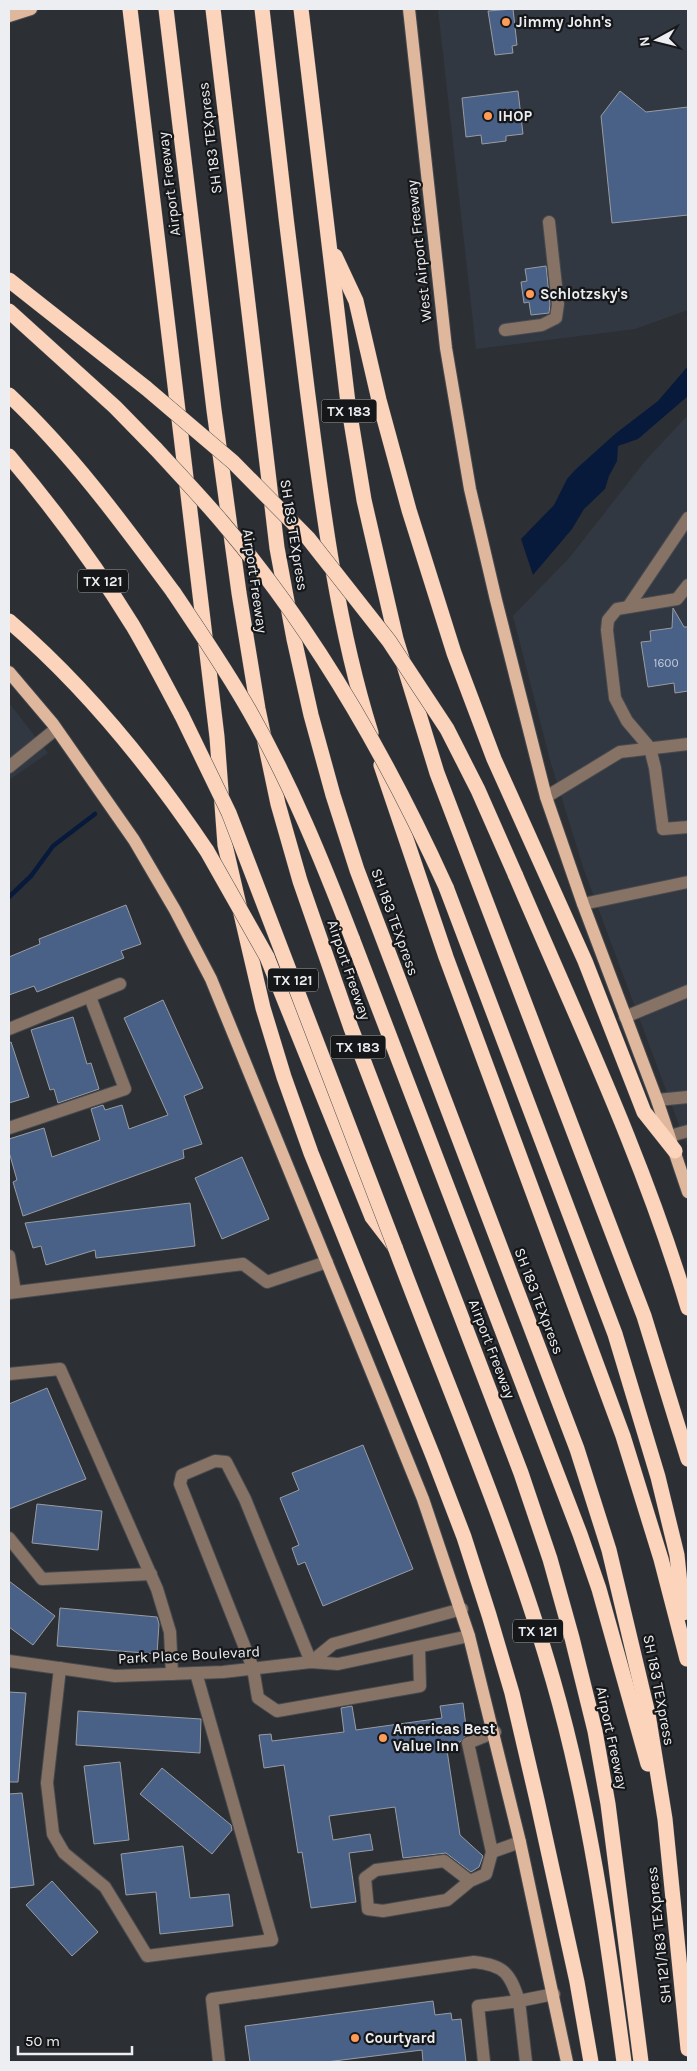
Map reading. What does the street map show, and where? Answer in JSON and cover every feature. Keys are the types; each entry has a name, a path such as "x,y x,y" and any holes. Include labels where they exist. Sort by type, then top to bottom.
{"highway":[{"path":"130,9 217,737 225,845 263,1008 284,1077 311,1153 464,1537 489,1614 512,1693 537,1800 577,1982 591,2062"},
{"name":"Airport Freeway","path":"166,9 212,400 258,709 278,804 300,881 347,1019 518,1464 550,1559 595,1731 608,1804 641,2062"},
{"name":"SH 183 TEXpress","path":"213,9 277,548 311,715 333,795 357,870 583,1467 609,1550 630,1631 648,1714 665,1819"},
{"name":"SH 183 TEXpress","path":"262,9 283,200 320,493 345,634 362,704 446,957 623,1436 661,1559 688,1661"},
{"name":"TX 183","path":"301,9 348,403 364,500 380,577 437,773 644,1316 688,1459"},
{"path":"329,243 356,301 379,400 408,510 454,653 491,750 585,961 644,1112 672,1144"},
{"path":"9,280 146,388 233,462 308,538 389,640 447,729 478,790 639,1165 671,1251 688,1308"},
{"path":"9,311 115,407 156,449 241,546 326,663 392,774 446,886 577,1229 624,1360 658,1477 678,1555 688,1661"},
{"path":"9,395 76,466 125,526 174,592 250,711 282,772 318,851 580,1534 599,1589 665,1819"},
{"name":"TX 121","path":"9,456 40,492 88,557 133,626 182,716 229,813 502,1527 553,1681 567,1735 603,1907 624,2062"},
{"path":"9,622 79,688 126,740 168,792 207,851 267,956 372,1217 395,1247"},
{"name":"SH 121/183 TEXpress","path":"665,1819 688,2049"}],"main road":[{"path":"9,16 31,9"},
{"name":"West Airport Freeway","path":"409,9 446,348 470,489 506,643 546,797"},
{"path":"9,672 56,729 134,840 175,910 211,979 423,1499 470,1636 520,1842 567,2062"},
{"path":"546,797 582,904 657,1100 688,1192"}],"street":[{"path":"505,330 542,325 556,318 558,304 549,222"},
{"path":"628,607 688,518"},
{"path":"688,585 677,600 617,609 608,620 607,630 615,698 627,722 650,748 655,768 663,830 688,826"},
{"path":"9,767 56,729"},
{"path":"546,797 620,752 688,744"},
{"path":"582,904 688,882"},
{"path":"9,1029 120,984"},
{"path":"625,1017 688,991"},
{"path":"9,1128 125,1089 90,996"},
{"path":"657,1100 688,1096"},
{"path":"672,1144 688,1131"},
{"path":"9,1256 12,1292 243,1264 267,1282 327,1262"},
{"path":"9,1374 60,1369 151,1574 170,1632 172,1674"},
{"path":"420,1648 420,1686 276,1711 258,1698 252,1668 180,1484 182,1475 215,1461 226,1462 245,1499 311,1662 333,1644 462,1609"},
{"path":"9,1538 42,1579 151,1574"},
{"name":"Park Place Boulevard","path":"9,1661 115,1676 196,1673 311,1662 338,1664 470,1636"},
{"path":"60,1668 48,1783 53,1834 64,1853 105,1887 147,1956 272,1940 196,1673"},
{"path":"470,1881 444,1861 376,1870 365,1878 368,1909 383,1911 447,1900 470,1881 486,1874 492,1852 468,1743 494,1732"},
{"path":"492,1852 520,1842"},
{"path":"219,2062 212,1999 474,1962 492,1964 510,1976 519,2001 526,2062"},
{"path":"484,2062 478,2006 554,1994"}],"shaded area":[{"path":"438,9 688,9 688,310 635,329 476,349"},
{"path":"688,415 688,1149 584,870 550,760 513,616 570,557 646,460"},
{"path":"9,703 48,753 9,780"}],"water":[{"path":"688,366 688,396 638,439 618,446 617,461 605,489 584,509 572,529 533,575 521,539 554,505 567,479 575,470 615,434 658,401"}],"building":[{"path":"513,9 517,45 512,46 513,53 495,55 488,11"},
{"path":"518,91 523,134 506,136 506,141 482,144 481,135 466,137 462,98"},
{"path":"620,91 646,112 688,107 688,215 612,223 601,116"},
{"path":"546,266 550,304 549,313 531,315 529,302 524,303 521,282 527,281 525,269"},
{"path":"673,608 684,627 688,627 688,691 675,693 674,683 648,687 641,642 651,641 650,631 672,628"},
{"path":"126,905 141,944 121,951 124,958 37,992 34,986 9,995 9,957 40,944 39,939"},
{"path":"163,1000 203,1088 184,1096 202,1144 183,1150 184,1158 23,1216 13,1182 17,1180 9,1152 9,1139 44,1128 52,1157 100,1140 91,1109 103,1105 105,1110 122,1105 129,1129 168,1115 124,1018"},
{"path":"73,1017 87,1064 91,1063 99,1089 58,1103 54,1089 50,1090 31,1030"},
{"path":"11,1042 29,1097 9,1103 9,1043"},
{"path":"242,1157 269,1219 222,1239 195,1178"},
{"path":"190,1203 195,1246 96,1258 95,1250 46,1265 41,1246 33,1248 25,1223"},
{"path":"47,1388 86,1479 9,1509 9,1404"},
{"path":"363,1445 413,1569 323,1606 305,1562 298,1565 292,1548 299,1545 280,1498 299,1490 292,1473"},
{"path":"37,1504 102,1511 98,1550 32,1543"},
{"path":"9,1581 55,1616 33,1645 9,1627"},
{"path":"60,1608 157,1617 159,1624 157,1654 57,1646"},
{"path":"9,1692 26,1693 18,1782 9,1782"},
{"path":"463,1703 467,1734 460,1742 446,1744 460,1835 483,1856 479,1867 471,1872 446,1853 403,1858 395,1807 329,1816 333,1840 370,1834 373,1850 349,1853 356,1902 311,1908 302,1852 298,1853 284,1765 264,1768 259,1735 271,1734 272,1741 344,1732 341,1708 352,1706 356,1730 442,1718 440,1706"},
{"path":"78,1711 201,1719 200,1753 76,1745"},
{"path":"120,1762 129,1840 94,1844 84,1766"},
{"path":"162,1768 231,1825 232,1830 212,1854 140,1794"},
{"path":"22,1793 34,1885 9,1888 9,1794"},
{"path":"183,1846 190,1898 229,1894 233,1926 160,1934 156,1892 126,1895 121,1854"},
{"path":"52,1881 98,1932 72,1956 26,1905"},
{"name":"Courtyard","path":"433,2001 435,2015 451,2013 452,2020 461,2019 466,2062 423,2062 422,2050 326,2062 250,2062 245,2026"}],"waterway":[{"path":"9,897 31,876 53,846 95,814"}],"place":[{"name":"Jimmy John's","path":"506,22"},
{"name":"IHOP","path":"488,116"},
{"name":"Schlotzsky's","path":"530,294"},
{"name":"Americas Best Value Inn","path":"383,1738"},
{"name":"Courtyard","path":"355,2038"}]}
